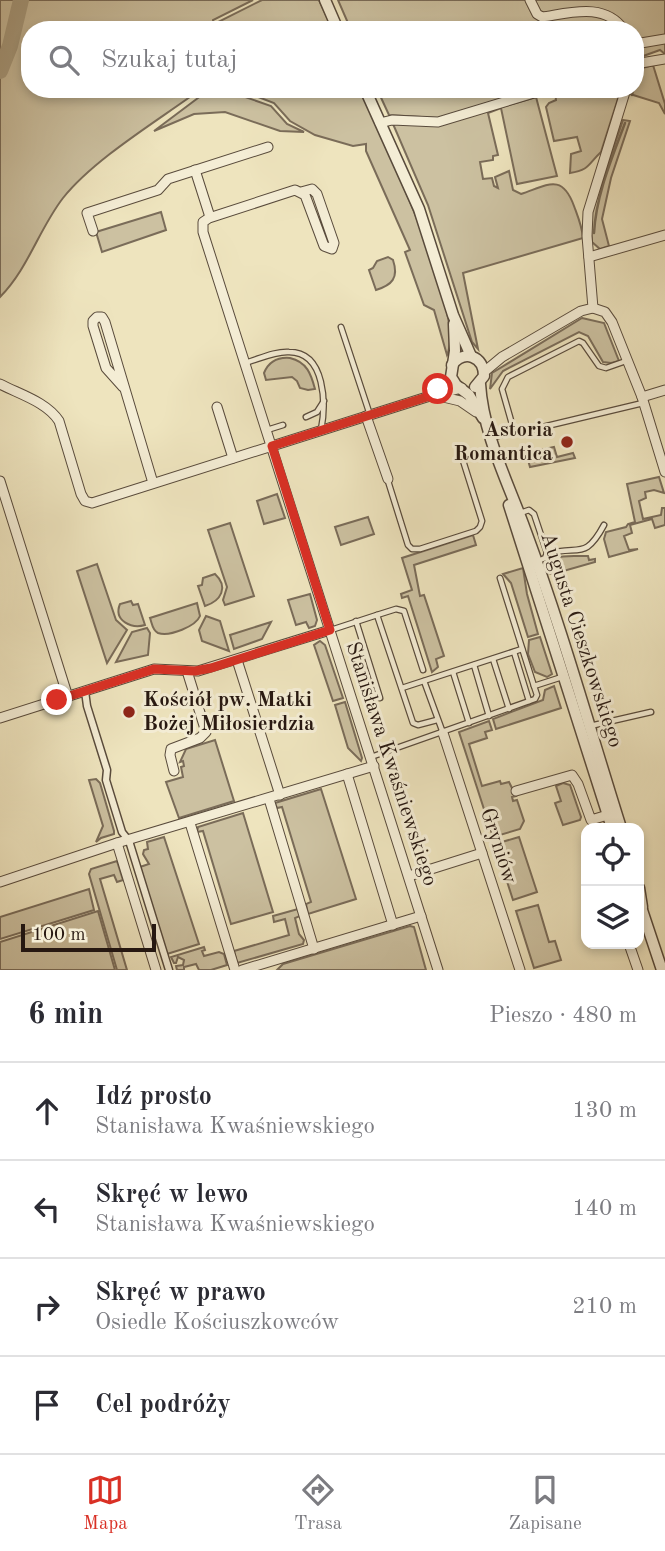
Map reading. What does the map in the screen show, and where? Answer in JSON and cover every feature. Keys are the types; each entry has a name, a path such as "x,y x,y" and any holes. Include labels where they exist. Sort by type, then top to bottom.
{"street":[{"path":"325,0 334,21"},
{"path":"530,0 533,9 542,17 601,12 616,21"},
{"path":"644,42 665,39"},
{"path":"644,62 665,59"},
{"path":"369,98 425,225 453,315 484,372"},
{"path":"380,123 392,120 440,121 517,98"},
{"path":"593,308 587,229 589,205 623,98"},
{"path":"93,232 87,213 158,190 167,180 194,170 268,147"},
{"path":"194,170 210,217 287,191 301,192 312,189 317,194 334,243 333,249 324,246 306,196 301,192"},
{"name":"Stanisława Kwaśniewskiego","path":"210,217 204,222 203,234 438,970"},
{"path":"589,257 665,235"},
{"path":"0,384 46,407 54,414 59,421 81,494 85,500 97,502 430,396 462,388 471,389 480,384 484,372 502,357 579,312 593,308 602,311 610,319 643,400 665,472"},
{"path":"430,396 446,383 451,369 455,347 453,315"},
{"path":"123,387 106,368 93,326 97,317 102,317 105,322 153,483"},
{"path":"462,388 454,383 451,369 460,357 502,357"},
{"name":"Augusta Cieszkowskiego","path":"480,384 504,488 532,564 612,814 618,823"},
{"name":"Augusta Cieszkowskiego","path":"462,388 488,426"},
{"path":"643,400 665,390"},
{"path":"430,396 450,397 464,403 488,426"},
{"path":"217,407 233,458"},
{"path":"368,416 388,479"},
{"path":"0,481 68,697"},
{"path":"0,718 154,669 195,671 330,630"},
{"path":"237,660 280,795"},
{"path":"174,771 170,755 172,749 202,737 206,732 187,671"},
{"name":"Augusta Cieszkowskiego","path":"568,675 589,727 612,823"},
{"path":"85,691 107,770 106,780 169,970"},
{"name":"Gryniów","path":"443,733 520,970"},
{"path":"0,882 347,774 372,762"},
{"path":"347,774 393,925"},
{"name":"Gryniów","path":"516,791 572,775 578,784 592,823"},
{"path":"268,799 314,949"},
{"name":"Gryniów","path":"594,823 612,814"},
{"path":"190,823 235,970"},
{"path":"117,844 156,970"},
{"path":"409,876 482,853"},
{"path":"644,914 662,970"},
{"path":"242,970 421,916"},
{"path":"631,949 638,970"}],"lane":[{"path":"341,327 368,416"},
{"path":"514,431 502,389 508,377 579,341 599,366 606,368 627,361"},
{"path":"244,363 288,352 303,356 314,366 324,400 321,430"},
{"path":"306,417 317,412 324,400"},
{"path":"492,438 643,400"},
{"path":"267,430 283,425"},
{"path":"388,479 408,545 412,549 420,550 476,531 481,526 481,519 460,451"},
{"path":"515,514 528,510 534,513 547,554 544,559 532,564"},
{"path":"547,554 572,552 589,547 604,525"},
{"path":"372,762 537,698 500,578"},
{"path":"330,630 396,608 404,611 423,670"},
{"path":"377,615 415,725 437,720"},
{"path":"356,621 380,698"},
{"path":"402,688 522,649"},
{"path":"514,652 530,701"},
{"path":"494,659 509,709"},
{"path":"474,665 489,716"},
{"path":"453,672 469,723"},
{"path":"534,686 568,675"},
{"path":"424,681 443,733"},
{"path":"589,727 650,712"}],"shaded area":[{"path":"0,0 253,0 213,21 21,21 21,98 188,98 128,140 76,183 55,210 18,274 0,297"},
{"path":"262,0 319,0 329,21 220,21"},
{"path":"338,0 665,0 665,54 660,50 644,56 644,21 347,21"},
{"path":"653,65 665,104 665,114 659,103 643,98 644,68"},
{"path":"198,98 248,98 271,106 287,124 304,132 280,131 225,112 194,114 154,131"},
{"path":"261,98 364,98 402,182 434,264 445,302 450,333 447,355 434,310 424,305 405,252 410,250 366,151 366,144 353,146 315,135 290,121 274,103"},
{"path":"381,98 504,98 438,118 389,115"},
{"path":"536,98 557,176 517,184 501,108 488,113 498,155 493,156 493,160 480,162 483,179 492,178 494,186 498,188 495,177 509,171 513,190 521,194 546,185 559,185 569,196 580,222 583,238 463,273 478,349 472,342 428,205 393,124 429,122"},
{"path":"618,98 601,152 577,172 570,173 571,154 581,151 577,137 554,141 546,107 556,100"},
{"path":"623,120 630,121 611,178 602,219 609,246 600,249 592,242 590,218"},
{"path":"161,212 166,230 102,252 96,232"},
{"path":"388,257 393,260 395,266 393,280 376,290 369,270 377,261"},
{"path":"582,318 604,323 619,361 603,362 588,336 579,332 503,371 490,389 492,373"},
{"path":"290,358 301,362 307,369 315,389 300,388 292,377 266,380 264,373 271,363"},
{"path":"554,447 557,457 573,453 575,458 530,467 526,453"},
{"path":"659,477 664,493 654,490 645,492 646,498 639,501 643,519 661,515 662,508 665,508 665,525 655,528 652,519 630,525 632,533 624,536 629,550 638,549 609,557 604,539 606,532 635,522 627,484"},
{"path":"277,494 285,518 264,524 257,501"},
{"path":"368,517 374,534 341,545 335,527"},
{"path":"230,523 254,596 225,605 223,600 227,587 208,530"},
{"path":"473,535 476,545 414,565 420,596 424,595 444,656 436,659 438,667 432,672 408,596 402,598 401,594 412,590 402,558"},
{"path":"588,556 589,560 595,559 595,562 553,574 547,573 551,563 561,557"},
{"path":"97,564 116,620 127,630 107,663 77,571"},
{"path":"523,568 538,634 528,637 511,583 503,574"},
{"path":"215,574 222,584 221,593 215,601 205,606 198,586 202,585 203,578"},
{"path":"310,594 317,620 315,626 309,628 306,622 296,625 288,600"},
{"path":"131,601 133,605 138,604 145,625 130,625 121,619 120,604"},
{"path":"197,603 200,616 188,627 163,634 153,628 150,618"},
{"path":"206,616 220,621 229,651 202,641 199,630"},
{"path":"271,622 262,639 234,649 230,635"},
{"path":"147,628 150,633 148,655 116,662 132,632"},
{"path":"540,637 552,674 547,677 535,672 528,654 529,640"},
{"path":"320,641 325,645 343,698 333,701 314,645"},
{"path":"554,686 561,708 496,729 493,719 543,700 545,690"},
{"path":"345,702 361,761 348,748 335,705"},
{"path":"489,721 492,730 485,732 487,738 469,744 482,786 500,781 501,784 509,782 516,796 512,797 513,801 517,800 524,821 520,829 493,837 459,732"},
{"path":"215,740 234,801 179,818 166,782 183,777 183,761 180,762 186,749"},
{"path":"96,779 100,783 114,834 96,842 103,826 89,780"},
{"path":"563,783 570,785 581,817 580,820 563,825 555,803 561,801 556,786"},
{"path":"321,789 356,899 308,914 306,904 311,902 282,807 277,808 275,803"},
{"path":"243,813 273,912 231,924 203,831 197,832 198,827"},
{"path":"164,837 199,944 167,954 140,867 149,864 143,854 144,850 148,849 147,842"},
{"path":"519,837 537,892 513,900 495,844"},
{"path":"117,861 123,880 117,882 114,875 100,879 127,970 117,970 89,874 91,869"},
{"path":"89,889 94,910 0,939 0,917"},
{"path":"538,905 549,942 555,941 561,960 534,968 516,911"},
{"path":"298,909 300,916 295,918 299,934 304,940 303,944 237,963 234,951 289,935 285,919 274,922 273,916"},
{"path":"98,911 115,970 0,970 0,942"},
{"path":"414,927 426,970 277,970 283,964"},
{"path":"204,947 204,956 219,952 224,954 227,965 211,970 199,970 196,964 184,967 184,970 177,970 176,966 183,965 184,960 178,957 174,963 171,957"}],"waterway":[{"path":"0,71 10,46 21,0"},
{"path":"594,233 601,191 625,123"}],"place":[{"name":"Astoria Romantica","path":"567,442"},
{"name":"Kościół pw. Matki Bożej Miłosierdzia","path":"129,712"}],"route":[{"path":"57,700 154,669 195,671 211,668 330,630 272,446 430,396 438,389"}]}
